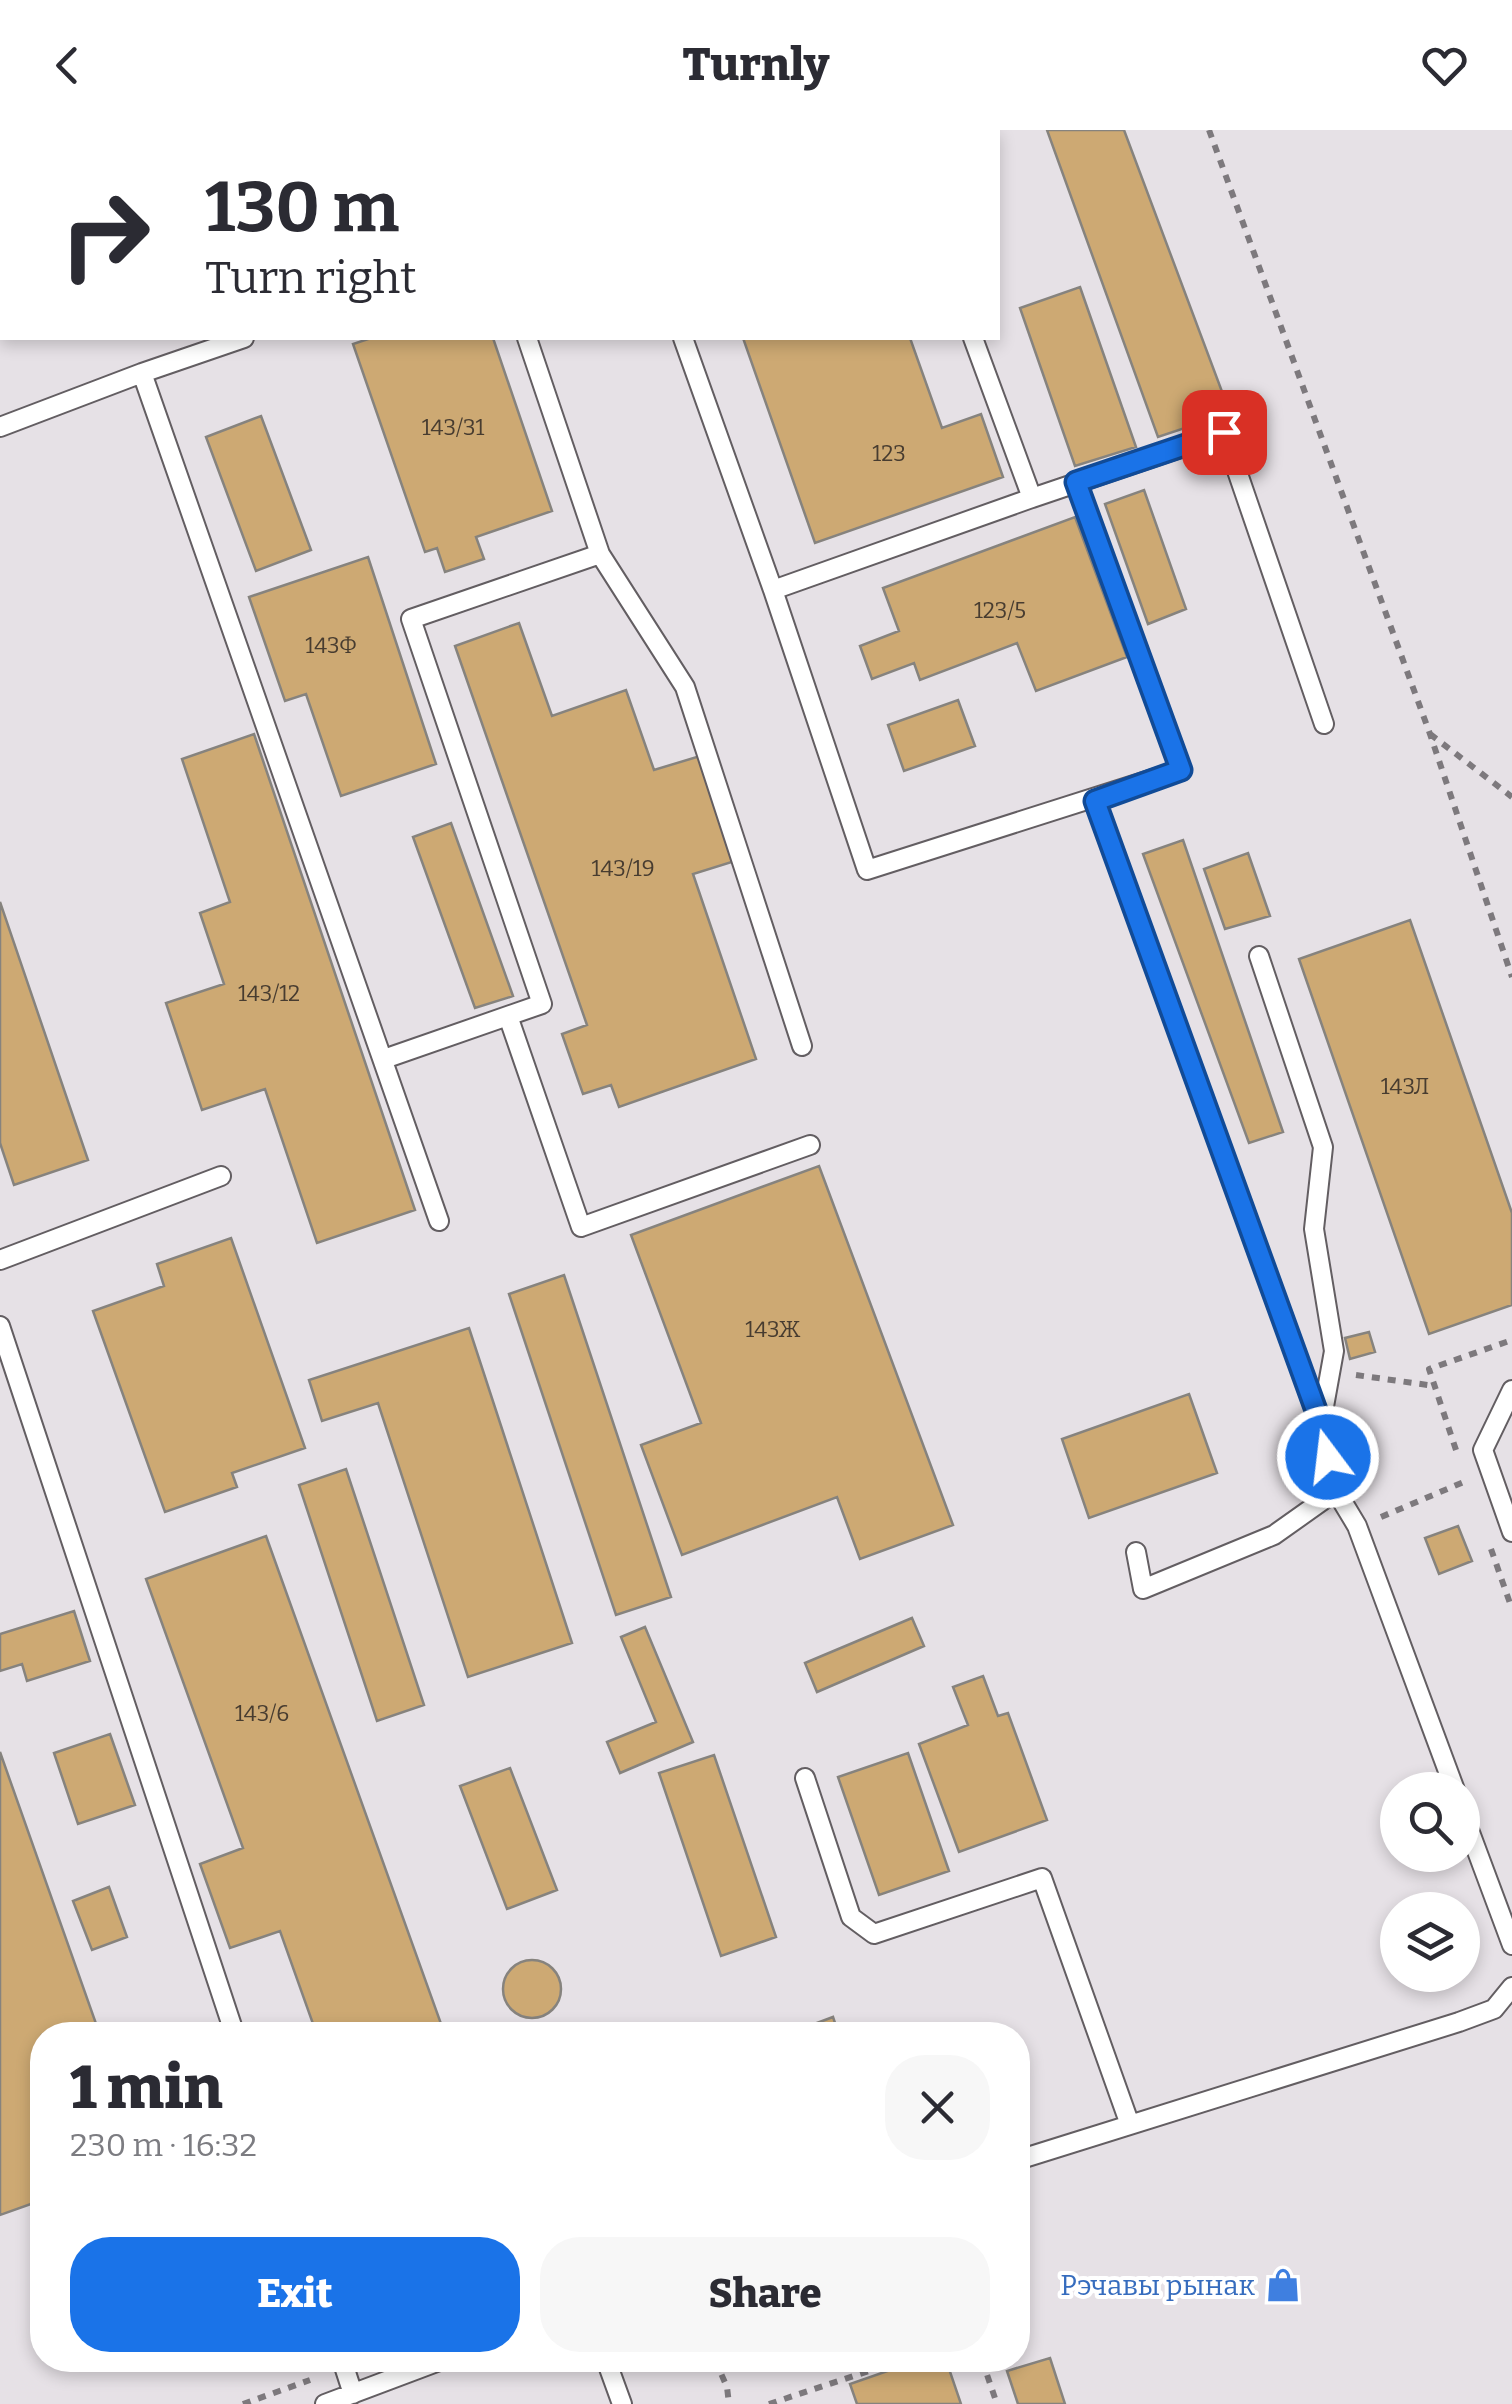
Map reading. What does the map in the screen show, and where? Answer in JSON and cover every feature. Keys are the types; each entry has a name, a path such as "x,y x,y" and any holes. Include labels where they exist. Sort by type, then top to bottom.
{"lane":[{"path":"0,427 238,340"},
{"path":"528,340 600,554 685,687 802,1046"},
{"path":"684,340 867,870 1095,801 1181,770 1076,482"},
{"path":"974,340 1032,498"},
{"path":"142,373 439,1221"},
{"path":"773,590 1224,432 1324,724"},
{"path":"384,1059 542,1004 412,618 600,554"},
{"path":"1095,801 1321,1424 1336,1491 1358,1526 1448,1772"},
{"path":"1259,956 1324,1147 1314,1229 1334,1351 1321,1424"},
{"path":"508,1016 581,1227 810,1146"},
{"path":"0,1260 221,1176"},
{"path":"0,1326 231,2022"},
{"path":"1512,1390 1482,1450 1512,1532"},
{"path":"1136,1552 1144,1588 1274,1534 1336,1491"},
{"path":"805,1778 852,1917 874,1934 1042,1878 1129,2122"},
{"path":"1480,1859 1512,1945"},
{"path":"1030,2156 1459,2022 1494,2009 1512,1987"},
{"path":"346,2372 354,2394"},
{"path":"325,2404 411,2372"},
{"path":"610,2372 622,2404"}],"path":[{"path":"1209,130 1430,734 1512,978"},
{"path":"1430,734 1512,797"},
{"path":"1358,1526 1466,1480 1428,1369 1512,1340"},
{"path":"1330,1371 1434,1386"},
{"path":"243,2404 323,2372"},
{"path":"721,2372 727,2386 728,2404"},
{"path":"770,2404 866,2372"},
{"path":"986,2372 997,2404"}],"building":[{"path":"1047,130 1124,130 1230,413 1158,437"},
{"path":"1080,287 1136,447 1075,466 1020,308"},
{"path":"365,340 494,340 552,511 476,537 484,559 445,572 437,548 425,552 353,344"},
{"path":"744,340 911,340 942,428 981,414 1003,477 815,543"},
{"path":"261,416 311,550 256,571 206,437"},
{"path":"1144,490 1186,609 1148,624 1105,504"},
{"path":"1075,517 1127,657 1036,691 1017,643 920,680 914,663 872,679 860,646 899,631 883,588"},
{"path":"368,557 436,764 341,796 306,694 285,701 249,597"},
{"path":"519,623 552,716 626,690 654,770 700,756 735,861 693,874 756,1059 619,1107 611,1085 583,1094 562,1034 587,1025 455,646"},
{"path":"958,700 975,746 904,771 888,725"},
{"path":"254,734 415,1210 317,1243 265,1089 202,1110 166,1003 224,984 200,913 230,902 182,759"},
{"path":"451,823 513,996 475,1008 413,837"},
{"path":"1183,840 1283,1132 1249,1143 1143,854"},
{"path":"1248,853 1270,916 1225,929 1204,869"},
{"path":"0,902 88,1160 14,1185 0,1143"},
{"path":"1410,920 1512,1213 1512,1305 1429,1334 1299,959"},
{"path":"819,1166 953,1525 860,1559 837,1497 682,1555 641,1445 701,1423 631,1235"},
{"path":"231,1238 305,1448 232,1473 237,1487 165,1512 93,1311 164,1286 157,1264"},
{"path":"564,1275 671,1597 616,1615 509,1294"},
{"path":"469,1328 572,1643 468,1677 378,1403 322,1421 309,1380"},
{"path":"1369,1332 1375,1352 1350,1359 1345,1338"},
{"path":"1189,1394 1217,1473 1089,1518 1062,1439"},
{"path":"346,1469 424,1705 377,1721 299,1485"},
{"path":"1458,1526 1472,1561 1439,1574 1425,1538"},
{"path":"266,1536 440,2022 312,2022 280,1931 230,1948 200,1864 243,1848 146,1579"},
{"path":"74,1611 90,1661 27,1681 22,1664 0,1671 0,1634"},
{"path":"912,1618 924,1646 817,1692 805,1663"},
{"path":"645,1627 693,1742 620,1773 607,1742 656,1722 621,1637"},
{"path":"983,1676 998,1716 1008,1713 1047,1820 959,1852 919,1744 968,1725 953,1687"},
{"path":"110,1734 135,1805 78,1824 54,1753"},
{"path":"0,1752 95,2022 30,2022 30,2204 0,2215"},
{"path":"908,1753 949,1871 879,1895 838,1777"},
{"path":"714,1755 776,1937 721,1956 659,1773"},
{"path":"510,1768 557,1890 507,1909 460,1786"},
{"path":"109,1887 127,1937 92,1950 73,1901"},
{"path":"532,1960 552,1969 561,1989 552,2009 532,2018 512,2009 503,1989 512,1969"},
{"path":"1050,2358 1065,2404 1018,2404 1007,2372 1030,2372 1030,2364"},
{"path":"884,2372 950,2372 961,2404 857,2404 850,2384"}],"place":[{"name":"Рэчавы рынак","path":"1283,2285"}],"route":[{"path":"1224,432 1076,482 1181,770 1095,801 1321,1424 1328,1457"}]}
